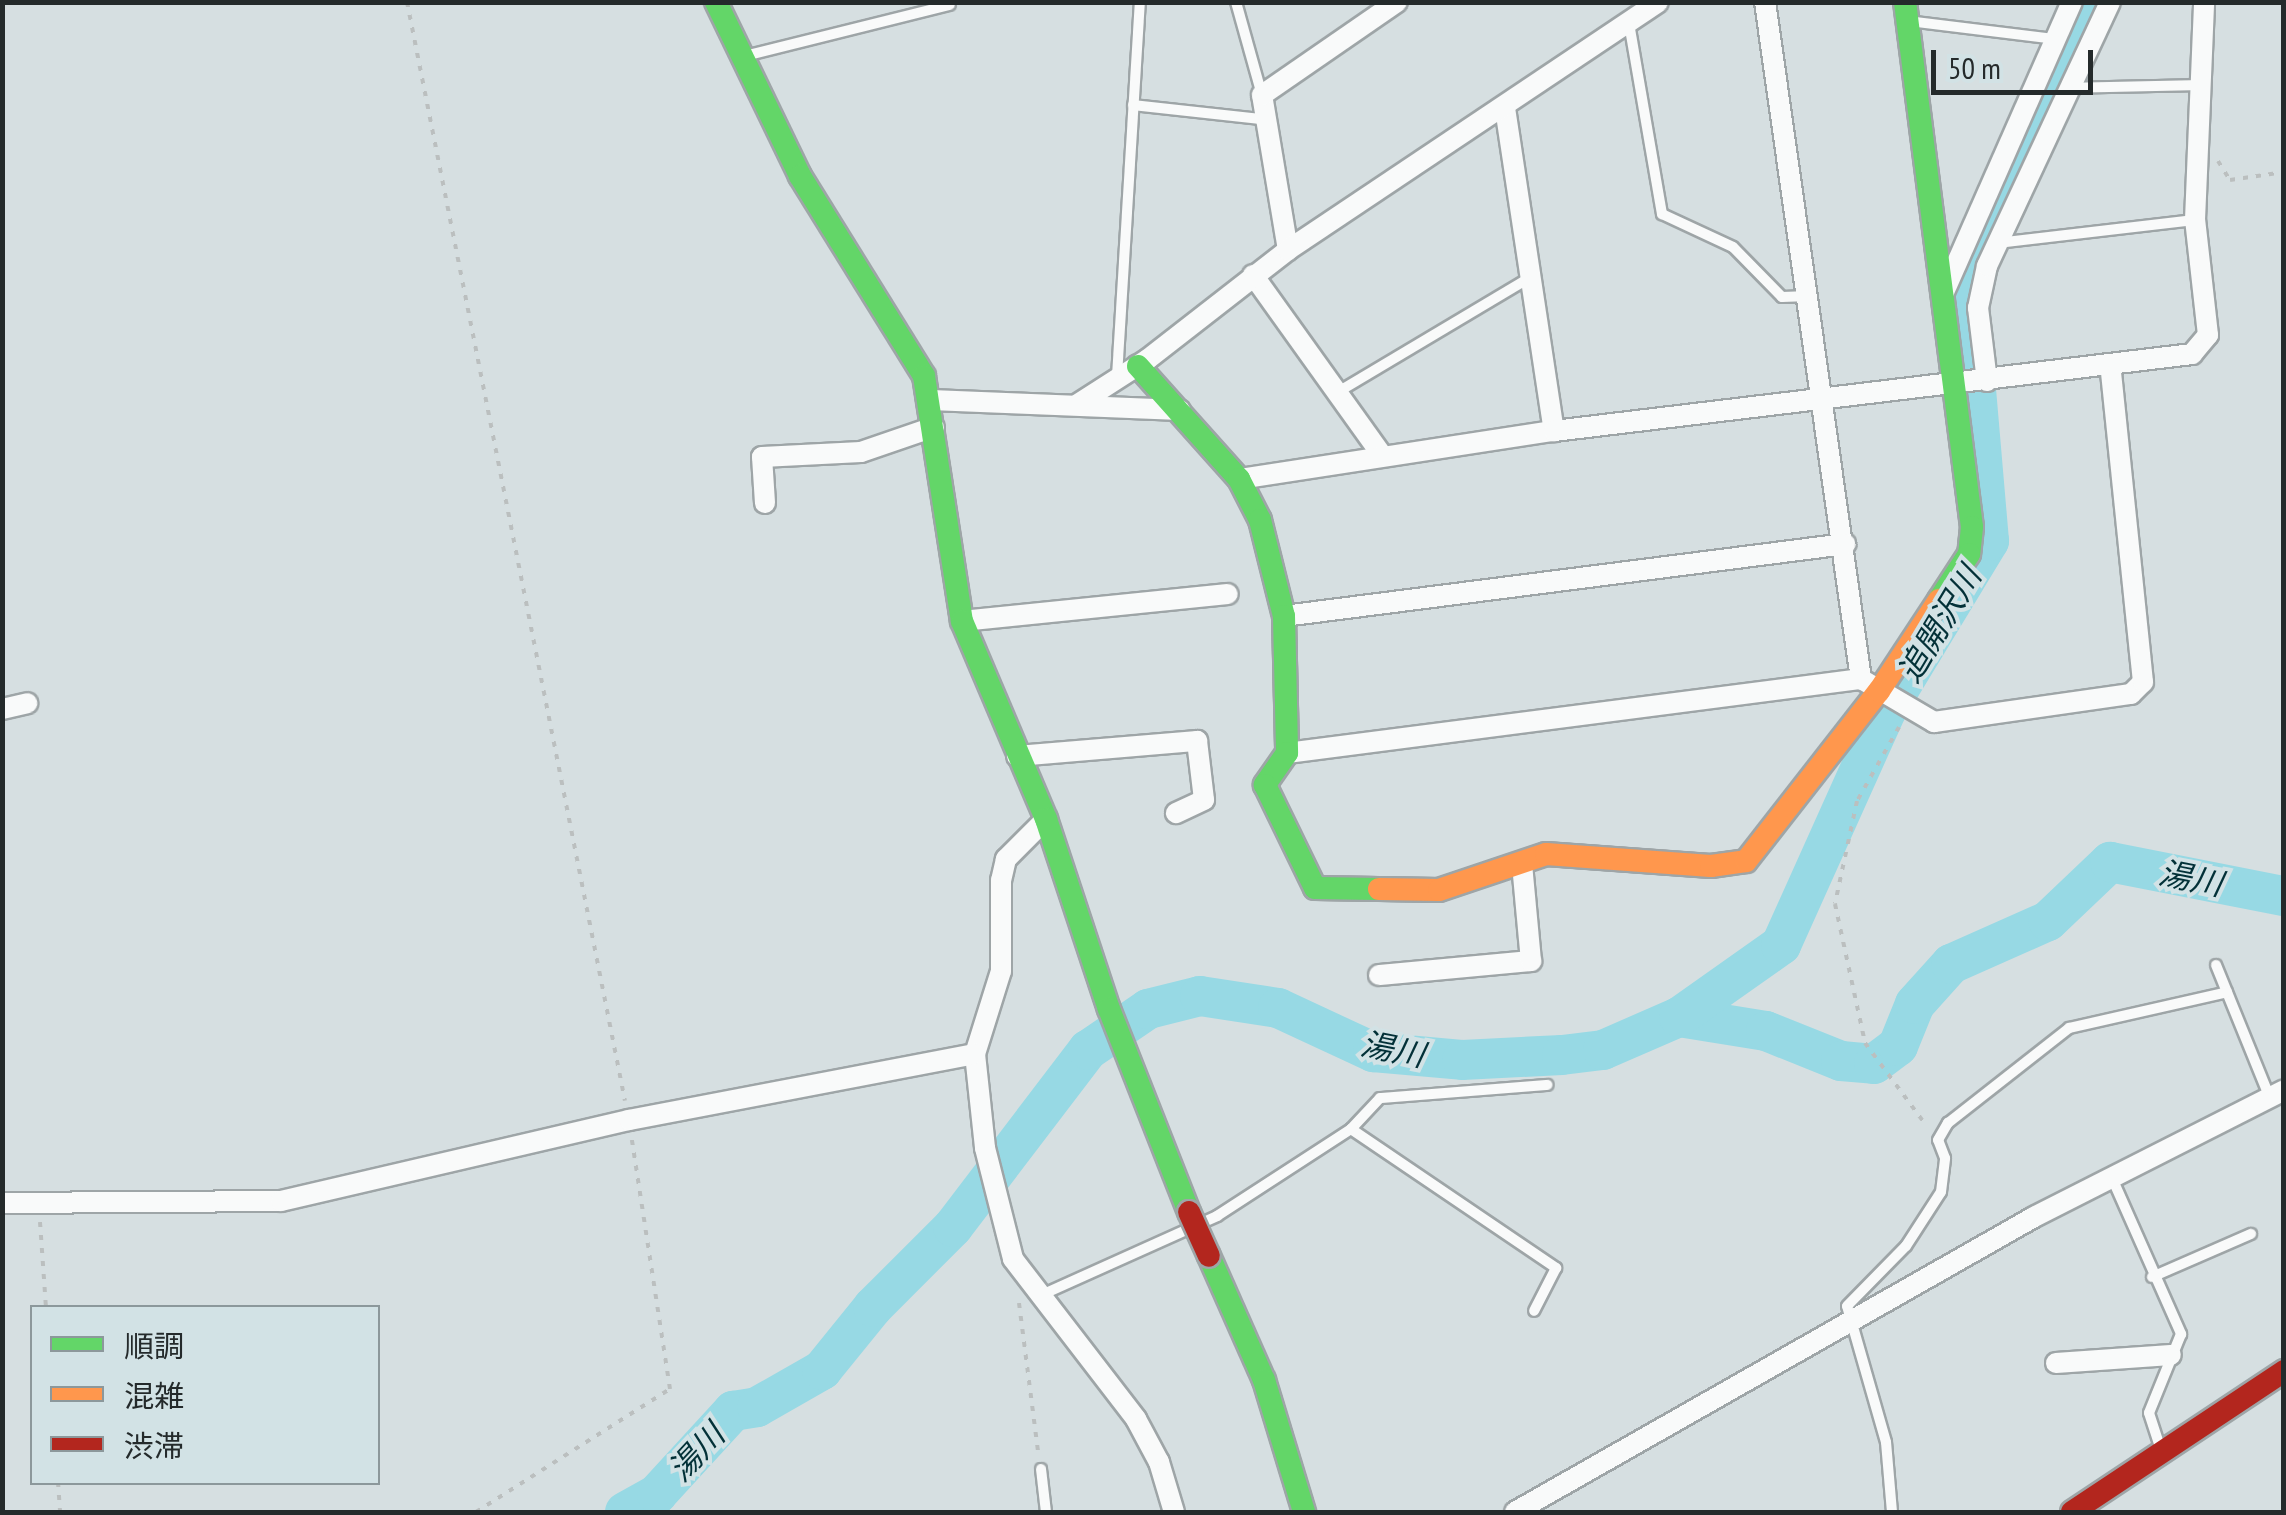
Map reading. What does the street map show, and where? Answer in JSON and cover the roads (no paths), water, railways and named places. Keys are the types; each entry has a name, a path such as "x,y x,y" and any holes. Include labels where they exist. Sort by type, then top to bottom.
{"street":[{"path":"716,2 800,176 914,358 931,400 962,621 1046,819 1133,1072 1189,1212 1264,1380 1304,1512"},
{"path":"1288,250 1270,120 1262,94 1398,2"},
{"path":"1078,404 1288,250 1658,2"},
{"path":"1764,2 1844,544 1888,696"},
{"path":"1944,292 2072,2"},
{"path":"1984,382 1978,308 1997,244 2110,2"},
{"path":"1240,479 1554,431 1957,386 2192,354 2208,335 2195,220 2197,85 2204,2"},
{"path":"1128,371 1180,410 1240,479 1265,535 1284,616 1287,753 1265,785 1315,888 1439,890 1546,854 1710,866 1746,861 1888,696 1969,554 1972,526 1957,386 1906,12"},
{"path":"1505,108 1554,431"},
{"path":"1254,275 1382,455"},
{"path":"1287,753 1888,696 1934,722 2131,694 2143,682 2110,365"},
{"path":"931,400 1180,410"},
{"path":"765,503 762,458 861,452 934,427"},
{"path":"1284,616 1844,544"},
{"path":"962,621 1228,594"},
{"path":"2,708 27,704"},
{"path":"1017,756 1197,741 1204,800 1176,813"},
{"path":"1046,819 1006,859 1001,971 975,1054 985,1148 1013,1258 1046,1293 1136,1419 1160,1462 1174,1512"},
{"path":"1380,975 1530,960 1522,864"},
{"path":"2,1203 282,1200 629,1120 975,1054"},
{"path":"1515,1512 1849,1321 2112,1178 2279,1100"},
{"path":"2056,1363 2170,1355"},
{"path":"2072,1512 2284,1371"}],"lane":[{"path":"1128,371 1133,105 1140,2"},
{"path":"1236,2 1262,94"},
{"path":"744,57 950,5"},
{"path":"1906,12 2055,39"},
{"path":"1629,23 1662,214 1732,247 1782,297 1809,296"},
{"path":"2067,88 2197,85"},
{"path":"1133,105 1270,120"},
{"path":"1997,244 2195,220"},
{"path":"1338,392 1530,278"},
{"path":"2216,965 2279,1100"},
{"path":"1892,1512 1886,1442 1847,1306 1906,1246 1941,1192 1945,1158 1938,1140 1992,1084 2069,1028 2227,992"},
{"path":"1046,1293 1217,1216 1350,1129 1380,1098 1546,1085"},
{"path":"1350,1129 1556,1268 1534,1311"},
{"path":"2112,1178 2152,1277 2181,1334 2149,1413 2162,1452"},
{"path":"2152,1277 2251,1234"},
{"path":"1040,1469 1046,1512"}],"waterway":[{"name":"湯川","path":"625,1512 657,1494 733,1411 757,1407 822,1370 873,1307 953,1227 1088,1050 1148,1009 1200,996 1278,1008 1373,1052 1462,1060 1562,1055 1603,1050 1679,1017 1781,945 1886,711 1989,541 1967,284 2095,2"},
{"name":"湯川","path":"1679,1017 1766,1031 1841,1061 1874,1064 1898,1046 1915,1004 1951,964 2048,921 2110,862 2284,896"}],"water label":[{"name":"追開沢川","path":"1939,624"}]}
